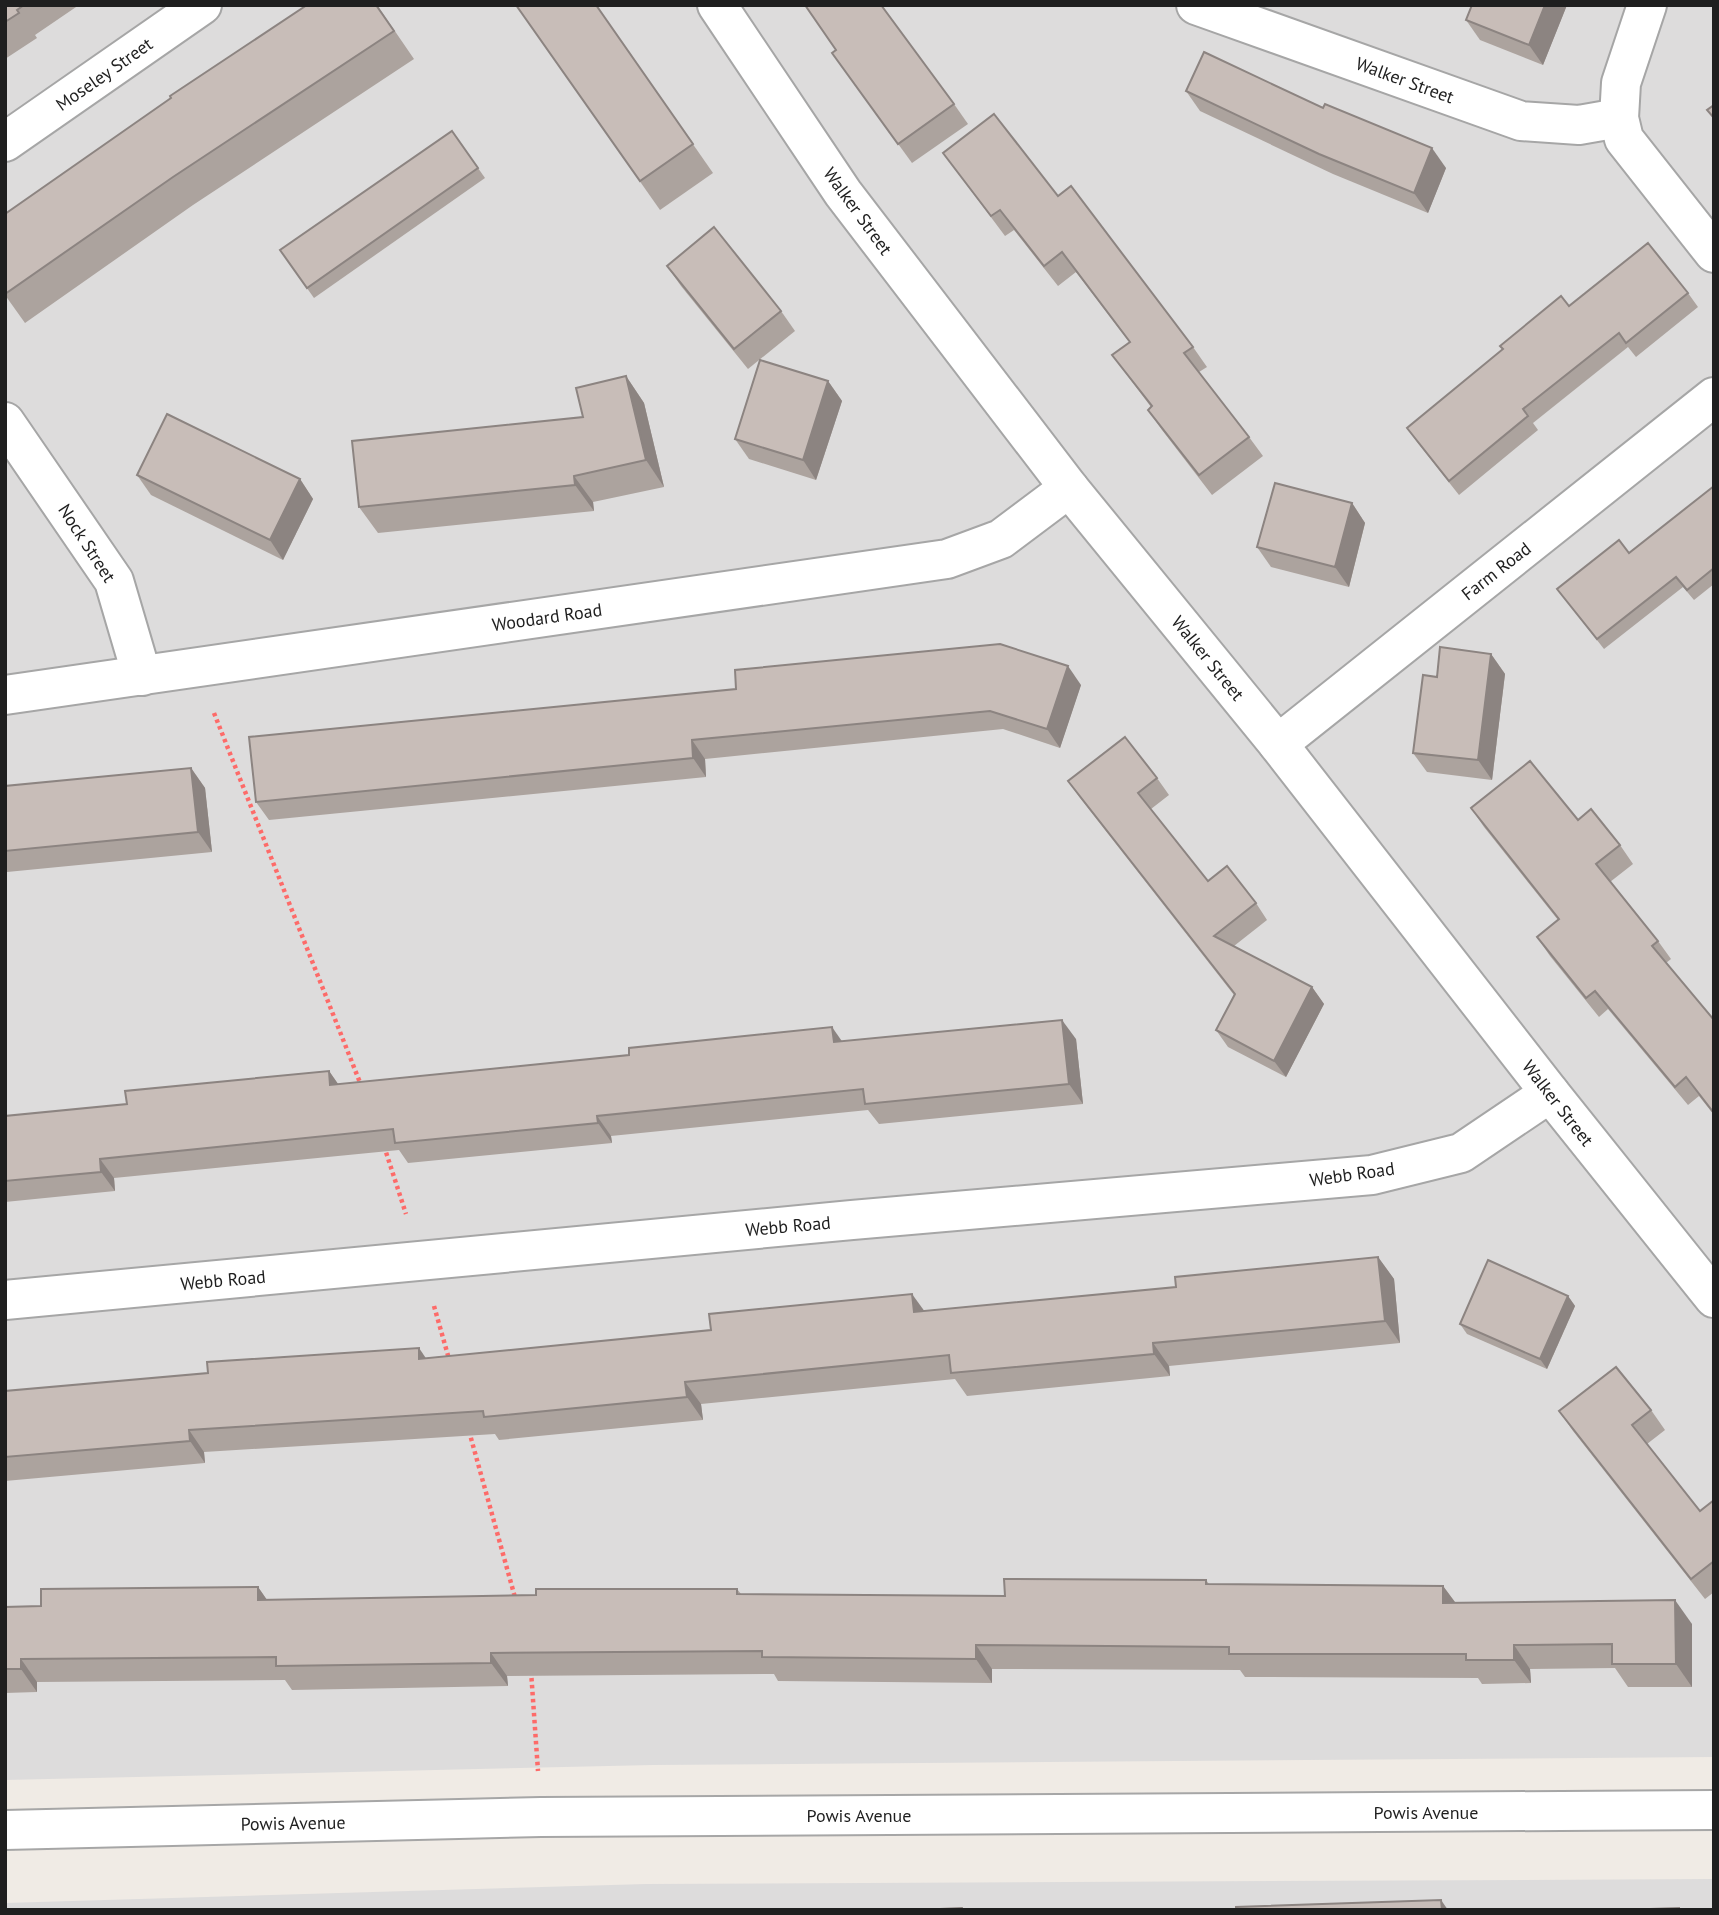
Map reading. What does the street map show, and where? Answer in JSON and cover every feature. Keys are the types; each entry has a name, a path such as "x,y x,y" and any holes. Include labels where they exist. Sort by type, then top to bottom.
{"street":[{"name":"Moseley Street","path":"5,142 202,5"},
{"name":"Walker Street","path":"717,5 842,193 1069,488 1278,744 1714,1298"},
{"name":"Walker Street","path":"1196,5 1521,121 1579,125 1619,118"},
{"path":"1647,5 1621,83 1619,118 1624,139 1714,253"},
{"name":"Farm Road","path":"1278,744 1714,397"},
{"name":"Nock Street","path":"5,422 114,581 142,676"},
{"name":"Woodard Road","path":"5,695 947,559 1001,539 1069,488"},
{"name":"Webb Road","path":"5,1300 838,1221 1372,1175 1461,1153 1550,1093"},
{"name":"Powis Avenue","path":"5,1830 541,1817 1714,1810"}],"shaded area":[{"path":"5,5 1714,5 1714,1757 653,1765 5,1780"},
{"path":"1714,1879 1714,1910 5,1910 5,1903 646,1884"}],"building":[{"path":"5,5 24,5 17,10 19,13 5,22"},
{"path":"307,5 376,5 394,31 173,177 5,294 5,214 171,98 170,96"},
{"path":"516,5 596,5 693,144 640,181"},
{"path":"805,5 881,5 954,104 898,144 832,53 836,50"},
{"path":"1472,5 1545,5 1529,45 1466,20"},
{"path":"1204,52 1323,108 1325,104 1432,148 1414,193 1319,154 1186,91"},
{"path":"1714,105 1714,118 1707,110"},
{"path":"994,114 1058,196 1071,186 1193,347 1184,353 1249,437 1199,475 1148,410 1152,406 1112,355 1130,342 1062,252 1044,266 1000,210 991,216 943,153"},
{"path":"452,131 478,168 307,288 280,250"},
{"path":"714,227 781,311 734,349 667,266"},
{"path":"1648,243 1688,293 1626,343 1619,333 1523,409 1528,416 1449,481 1407,428 1503,349 1500,346 1561,296 1569,306"},
{"path":"760,360 828,381 803,460 735,439"},
{"path":"626,376 646,460 574,476 575,485 359,507 352,441 583,417 576,388"},
{"path":"167,414 300,479 270,540 137,475"},
{"path":"1275,483 1352,503 1335,567 1257,547"},
{"path":"1714,486 1714,568 1687,590 1676,577 1597,639 1557,589 1619,540 1629,553"},
{"path":"1000,644 1068,666 1047,729 990,711 692,740 693,758 256,802 249,737 736,689 735,670"},
{"path":"1440,647 1491,654 1478,760 1413,753 1423,675 1437,677"},
{"path":"1125,737 1157,778 1138,793 1208,881 1227,866 1256,903 1214,936 1312,987 1274,1061 1216,1030 1235,994 1068,781"},
{"path":"1530,761 1578,820 1591,809 1620,845 1596,864 1658,941 1652,946 1714,1020 1714,1113 1686,1077 1675,1087 1595,991 1586,998 1537,937 1559,919 1471,808"},
{"path":"191,768 198,832 5,851 5,786"},
{"path":"1062,1020 1069,1084 865,1104 863,1089 597,1116 598,1123 395,1143 393,1129 100,1159 101,1172 5,1181 5,1116 127,1104 125,1091 329,1071 330,1085 629,1055 629,1048 832,1027 834,1042"},
{"path":"1378,1257 1385,1321 1153,1343 1154,1354 951,1373 949,1355 685,1382 687,1397 484,1417 483,1411 189,1430 190,1441 5,1457 5,1391 208,1373 207,1362 419,1348 419,1359 711,1330 709,1314 912,1294 914,1312 1176,1287 1175,1277"},
{"path":"1488,1260 1568,1296 1540,1359 1460,1324"},
{"path":"1616,1367 1651,1410 1632,1425 1700,1511 1714,1500 1714,1561 1691,1579 1559,1411"},
{"path":"1004,1579 1206,1580 1206,1584 1443,1586 1443,1603 1675,1600 1676,1664 1612,1664 1612,1644 1514,1645 1514,1660 1466,1660 1466,1654 1229,1654 1229,1647 976,1645 976,1659 762,1657 762,1651 491,1653 491,1663 276,1666 276,1657 21,1659 21,1669 5,1669 5,1607 41,1606 41,1589 258,1587 258,1600 536,1595 536,1589 737,1589 737,1594 1005,1596"},
{"path":"1441,1900 1442,1910 1236,1910 1236,1907"},
{"path":"962,1908 963,1910 917,1910"},
{"path":"1679,1908 1679,1910 1620,1910"}]}
